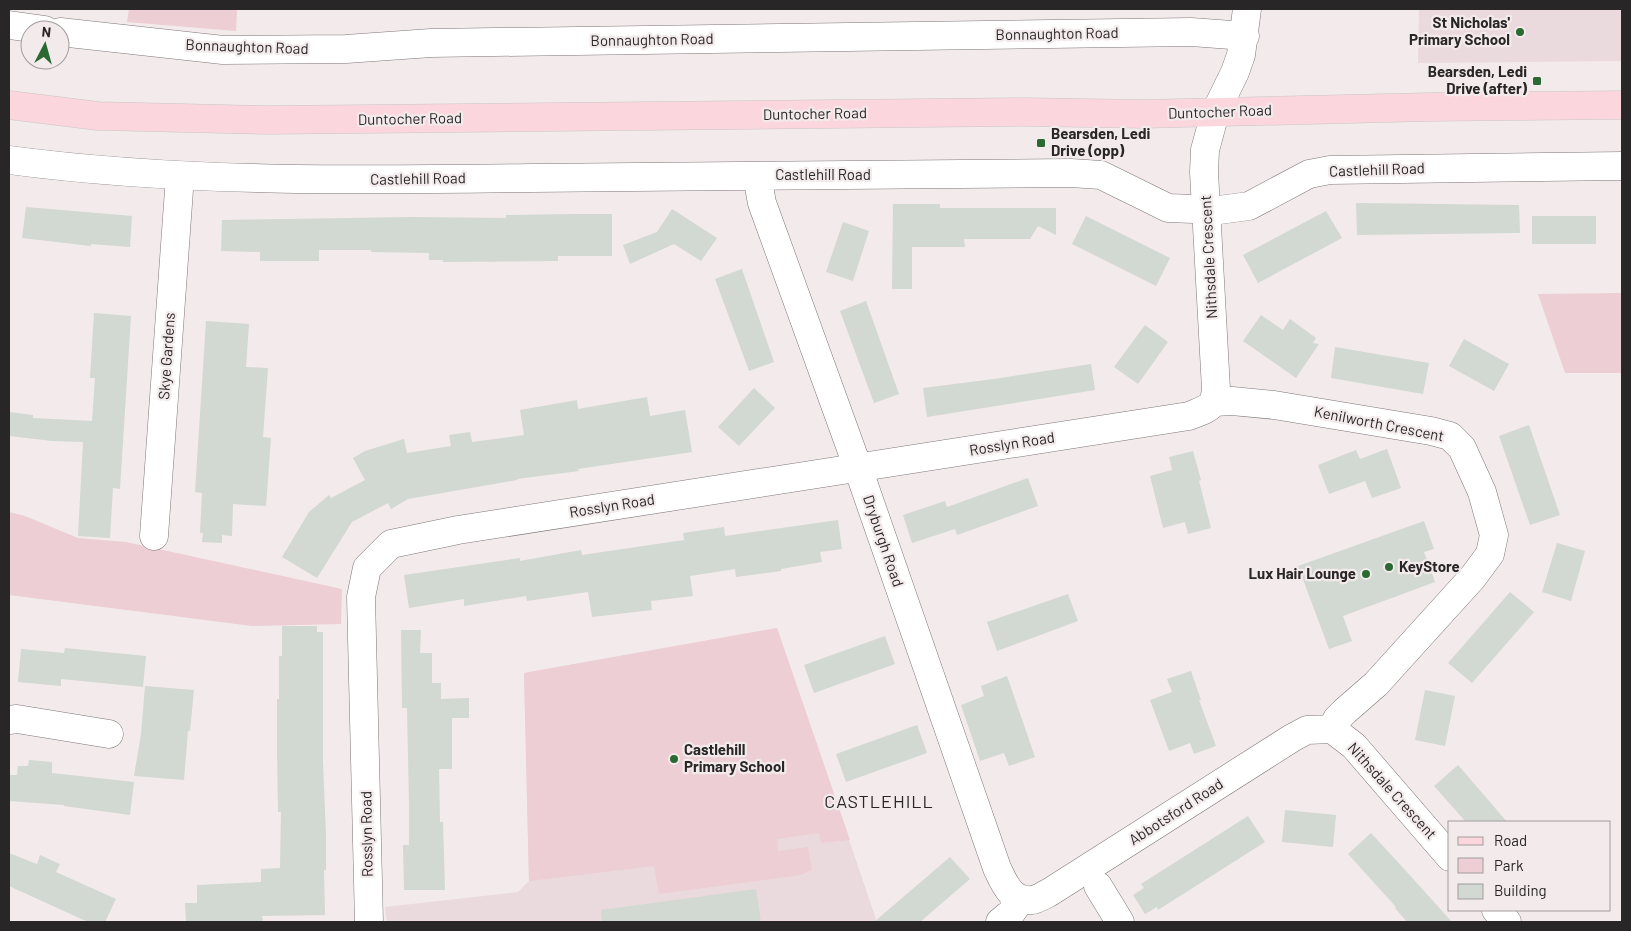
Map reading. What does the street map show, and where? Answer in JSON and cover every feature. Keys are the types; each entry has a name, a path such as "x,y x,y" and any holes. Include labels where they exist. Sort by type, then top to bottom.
{"main road":[{"name":"Duntocher Road","path":"9,105 98,116 268,120 1017,112 1142,114 1419,107 1622,105"}],"street":[{"name":"Nithsdale Crescent","path":"1214,402 1216,389 1204,172 1205,150 1215,112 1241,55 1247,9"},
{"name":"Bonnaughton Road","path":"70,33 223,50 346,49 431,43 1181,32 1244,36"},
{"name":"Castlehill Road","path":"9,160 55,166 180,176 345,180 1071,173 1101,175 1168,208 1219,210 1249,206 1309,174 1330,170 1622,166"},
{"name":"Skye Gardens","path":"154,536 180,176"},
{"name":"Dryburgh Road","path":"757,176 762,203 858,468 997,868 1009,892 1021,899"},
{"name":"Kenilworth Crescent","path":"1214,402 1232,401 1274,405 1431,431 1450,436 1462,448 1482,492 1494,535 1490,554 1473,577 1382,677 1337,719 1332,729"},
{"name":"Rosslyn Road","path":"369,922 362,597 367,568 391,544 458,530 1189,416 1211,406 1214,402"},
{"path":"9,720 16,719 109,734"},
{"name":"Nithsdale Crescent","path":"1332,729 1354,746 1448,854"},
{"name":"Abbotsford Road","path":"1021,899 1033,900 1050,892 1292,738 1307,730 1332,729"},
{"path":"1098,886 1120,922"},
{"path":"1000,922 1011,913 1021,899"},
{"path":"1497,911 1507,922"}],"shaded area":[{"name":"St Nicholas' Primary School","path":"1419,9 1622,9 1622,61 1418,63"},
{"name":"Castlehill Primary School","path":"777,628 877,922 387,922 385,907 518,892 529,881 524,673"}],"green space":[{"path":"129,9 237,9 236,31 127,22"},
{"path":"1622,293 1622,373 1565,373 1538,294"},
{"path":"9,512 25,516 78,538 126,542 342,589 341,624 252,626 9,595"},
{"name":"Castlehill Primary School","path":"777,628 850,840 821,843 819,833 777,839 778,851 808,847 812,870 801,875 659,894 654,866 529,881 524,673"}],"building":[{"path":"1356,203 1519,205 1520,233 1357,235"},
{"path":"893,204 940,204 940,208 1056,208 1056,235 1038,226 1030,239 964,239 965,247 912,247 912,289 892,289"},
{"path":"26,207 132,216 130,247 91,244 91,246 22,238"},
{"path":"672,209 717,238 701,261 674,244 630,264 623,245 657,232"},
{"path":"1326,211 1342,238 1258,283 1243,255"},
{"path":"612,214 612,256 558,256 558,261 443,262 443,260 429,260 429,253 319,250 319,261 260,261 260,252 221,251 222,220 411,217 506,218 506,215"},
{"path":"1086,216 1170,258 1156,286 1072,244"},
{"path":"1532,216 1596,216 1596,244 1532,244"},
{"path":"843,222 869,231 853,281 826,272"},
{"path":"742,269 774,362 749,371 715,279"},
{"path":"866,301 899,394 874,403 840,311"},
{"path":"94,313 131,316 120,489 113,488 110,538 78,536 83,442 52,441 9,436 9,412 33,415 33,418 92,421 95,378 90,378"},
{"path":"1261,315 1283,330 1290,319 1316,338 1313,343 1319,344 1296,378 1243,341"},
{"path":"206,321 249,324 246,367 268,368 263,437 271,438 266,506 233,504 232,536 222,535 222,543 202,542 203,533 200,533 202,493 195,492"},
{"path":"1145,325 1168,342 1138,384 1114,367"},
{"path":"1464,339 1509,364 1494,391 1449,366"},
{"path":"1335,347 1429,363 1423,394 1331,378"},
{"path":"1091,364 1095,390 927,417 923,388"},
{"path":"754,388 775,408 739,446 718,427"},
{"path":"647,397 650,416 685,410 692,452 578,469 579,471 517,479 408,499 391,509 388,503 352,522 317,578 282,557 309,512 329,495 331,498 365,480 353,458 365,451 404,439 407,453 451,446 449,435 470,432 472,442 524,435 520,410 577,400 578,409"},
{"path":"1529,425 1560,515 1530,525 1499,436"},
{"path":"1387,449 1401,488 1372,498 1365,481 1329,494 1318,465 1356,450 1360,459"},
{"path":"1193,451 1211,528 1188,534 1185,522 1163,528 1150,476 1172,470 1169,457"},
{"path":"1028,478 1038,506 957,535 955,529 912,543 903,515 945,501 947,507"},
{"path":"838,520 842,549 820,552 822,562 781,569 781,571 736,577 735,569 690,576 693,596 651,601 652,610 592,617 588,592 527,601 526,596 464,606 464,599 409,608 404,575 520,558 520,561 581,550 582,555 684,540 683,533 724,527 725,536"},
{"path":"1424,521 1434,549 1424,552 1435,582 1343,616 1352,641 1329,649 1298,566"},
{"path":"1557,543 1585,551 1571,601 1542,592"},
{"path":"1510,592 1534,612 1472,683 1448,663"},
{"path":"1068,594 1078,621 997,651 987,622"},
{"path":"282,626 317,626 317,632 323,632 323,761 326,835 326,870 324,870 325,915 262,916 263,922 186,922 185,903 197,903 197,885 261,882 261,869 280,868 281,812 278,812 277,699 279,699 279,656 282,656"},
{"path":"401,630 421,630 420,653 432,653 432,683 441,683 441,699 469,698 469,718 452,718 452,769 439,769 440,822 443,822 445,890 404,890 403,845 409,845 409,804 407,708 402,708"},
{"path":"885,636 895,664 814,693 804,665"},
{"path":"65,648 146,656 143,687 61,679 61,686 18,682 21,649 64,653"},
{"path":"1191,671 1201,700 1199,700 1216,746 1194,754 1190,743 1169,751 1150,700 1172,692 1167,679"},
{"path":"1007,676 1035,757 1009,766 1004,753 980,761 961,705 984,696 981,686"},
{"path":"145,686 194,690 184,780 134,776 141,734"},
{"path":"1425,690 1455,696 1445,746 1415,740"},
{"path":"917,725 927,753 846,782 836,754"},
{"path":"29,760 52,762 52,773 134,782 130,815 64,805 9,801 9,775 17,775 18,766 28,766"},
{"path":"1458,765 1506,821 1465,821 1434,786"},
{"path":"1285,810 1336,815 1333,847 1282,842"},
{"path":"1248,816 1265,842 1158,910 1157,907 1145,914 1133,895 1144,888 1141,884"},
{"path":"1371,833 1452,922 1407,922 1396,907 1348,854"},
{"path":"9,853 37,864 40,855 60,864 56,872 116,899 105,922 88,922 9,886"},
{"path":"950,857 970,879 920,922 874,922"},
{"path":"756,889 761,922 602,922 601,910"}],"place":[{"name":"St Nicholas' Primary School","path":"1520,32"},
{"name":"Bearsden, Ledi Drive (after)","path":"1537,81"},
{"name":"Bearsden, Ledi Drive (opp)","path":"1041,143"},
{"name":"KeyStore","path":"1389,567"},
{"name":"Lux Hair Lounge","path":"1366,574"},
{"name":"Castlehill Primary School","path":"674,759"}],"district":[{"name":"CASTLEHILL","path":"879,802"}]}
